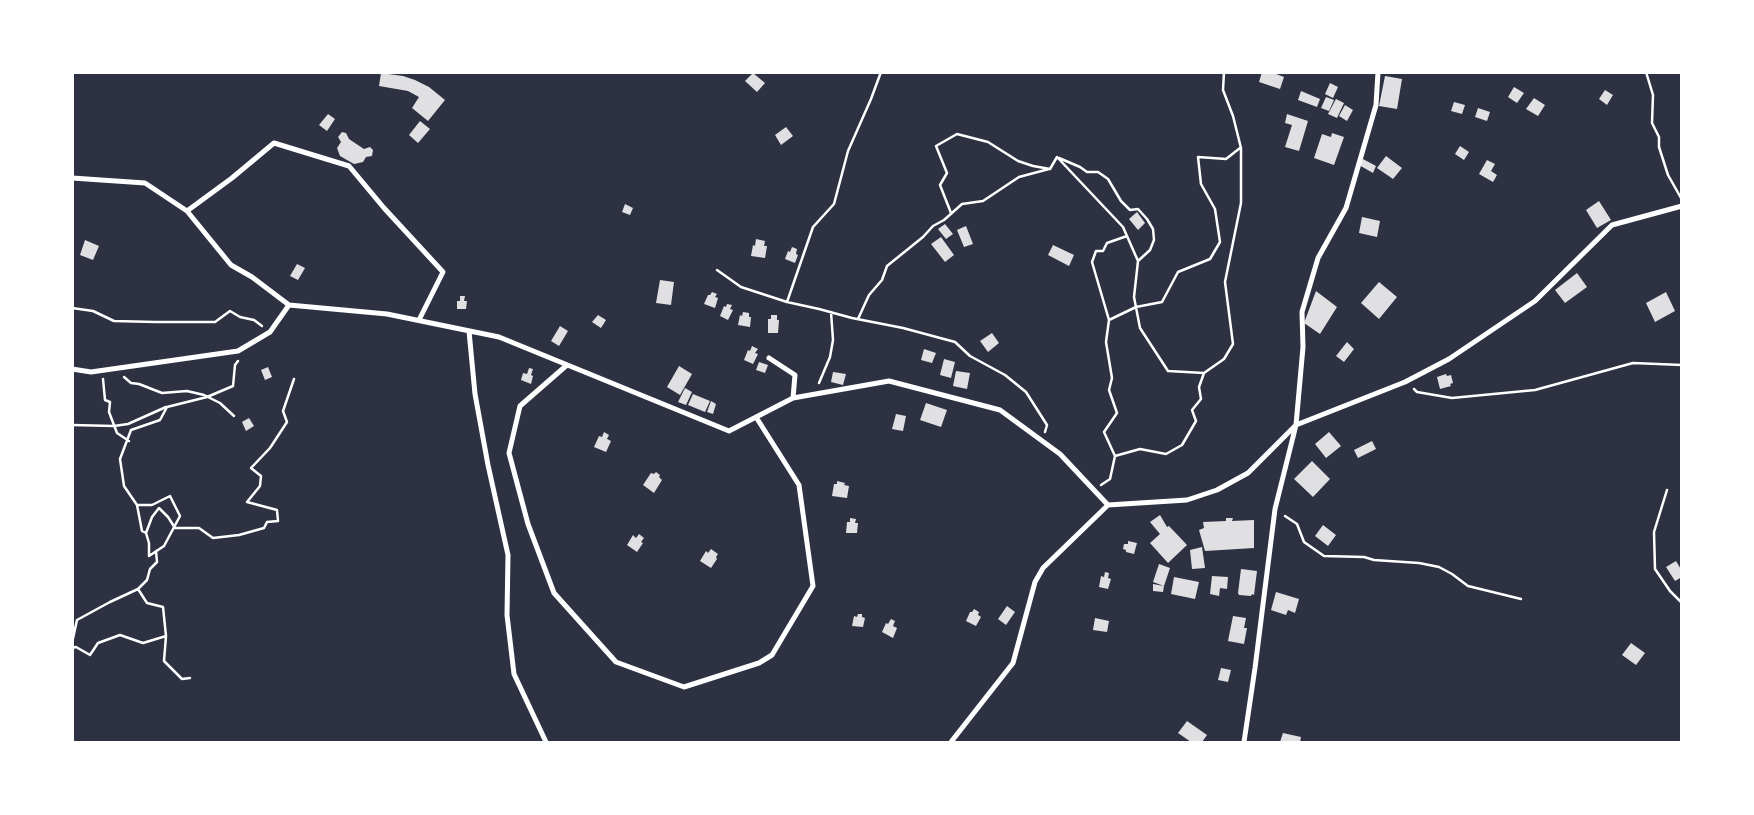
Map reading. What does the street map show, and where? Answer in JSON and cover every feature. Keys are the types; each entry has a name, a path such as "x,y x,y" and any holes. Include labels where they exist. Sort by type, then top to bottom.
{"street":[{"path":"1244,742 1275,509 1296,425 1303,347 1302,312 1318,258 1346,208 1376,105 1378,72"},
{"path":"187,211 232,178 274,143 349,166 384,208 443,272 419,320"},
{"path":"72,178 145,183 187,211 231,265 252,277 289,305 387,314 499,337 728,431 793,398 889,381 1000,410 1060,454 1108,505"},
{"path":"951,742 1013,663 1035,582 1043,568 1108,505 1187,500 1217,490 1248,473 1296,425 1405,382 1449,359 1535,301 1612,225 1682,206"},
{"path":"72,369 91,372 238,350 270,332 289,305"},
{"path":"469,331 478,412 508,555 507,615 514,674 546,742"},
{"path":"769,358 795,375 793,398"},
{"path":"567,365 520,406 509,453 528,524 554,593 616,662 684,687 759,664 772,655 813,586 799,485 756,417"}],"path":[{"path":"787,302 813,227 834,204 848,151 872,99 881,72"},
{"path":"1057,157 1123,226 1138,261 1134,297 1140,328 1168,371 1204,372 1224,359 1233,344 1225,282 1241,203 1241,148 1233,116 1223,90 1224,72"},
{"path":"1646,72 1653,95 1652,123 1659,137 1659,147 1668,175 1682,199"},
{"path":"951,214 940,185 946,173 936,146 957,134 988,142 1018,161 1050,169"},
{"path":"1109,320 1136,308 1162,302 1178,272 1210,259 1220,242 1215,209 1201,184 1198,157 1226,159 1241,148"},
{"path":"1057,157 1087,172 1098,172 1108,179 1121,201 1130,210 1138,209 1147,219 1153,229 1154,240 1150,250 1138,261"},
{"path":"858,319 869,295 882,280 887,266 923,237 933,226 944,220 962,204 983,201 1019,177 1050,169 1057,157"},
{"path":"1095,490 1110,479 1115,456 1104,432 1117,412 1109,390 1112,378 1106,342 1109,320 1092,262 1096,251 1103,251 1107,243 1127,236"},
{"path":"717,270 741,287 787,302 903,328 955,342 970,356 1005,375 1026,392 1047,425 1042,441"},
{"path":"72,308 93,311 114,320 147,321 215,322 230,311 240,317 254,320 270,332"},
{"path":"815,394 830,357 833,340 831,312"},
{"path":"72,425 114,426 128,424 167,406 207,397 233,386 235,365 242,358"},
{"path":"1405,382 1417,392 1452,398 1535,390 1633,363 1682,365"},
{"path":"113,368 131,383 139,384 162,394 188,391 207,397 220,403 234,416"},
{"path":"101,370 105,400 110,402 109,412 114,426 117,433 129,440"},
{"path":"1115,456 1140,449 1166,454 1182,444 1196,421 1192,410 1201,399 1199,387 1204,372"},
{"path":"175,528 199,528 213,538 239,535 264,528 267,522 278,521 277,510 247,502 260,486 261,476 251,468 270,448 286,422 284,411 294,378"},
{"path":"137,505 152,505 170,496 180,516 164,546 149,556 149,543 146,533 142,531 137,505 124,486 120,459 129,440 131,430 160,420 167,406"},
{"path":"1667,490 1654,532 1655,569 1670,591 1682,602"},
{"path":"146,533 152,517 158,508 168,516 175,528"},
{"path":"1275,509 1297,524 1304,542 1324,556 1364,557 1374,560 1420,563 1439,567 1468,586 1521,599"},
{"path":"72,643 77,620 138,589 147,580 150,569 157,562 156,552"},
{"path":"138,589 147,603 163,606 166,636 164,661 182,679 190,678"},
{"path":"72,648 76,647 90,655 98,643 120,635 143,643 166,636"}],"building":[{"path":"1262,72 1271,72 1284,77 1280,89 1259,82"},
{"path":"381,73 415,80 429,87 445,100 428,121 412,108 419,97 408,91 379,86"},
{"path":"753,73 765,83 757,92 745,81"},
{"path":"1385,76 1402,79 1397,109 1379,106"},
{"path":"1330,83 1338,87 1333,98 1325,94"},
{"path":"1514,87 1524,93 1517,103 1508,97"},
{"path":"1605,90 1613,95 1607,105 1599,99"},
{"path":"1301,91 1320,99 1317,107 1298,100"},
{"path":"1326,97 1334,100 1329,111 1321,108"},
{"path":"1534,98 1545,105 1538,116 1526,109"},
{"path":"1336,99 1344,103 1337,118 1328,114"},
{"path":"1454,102 1465,105 1462,114 1451,111"},
{"path":"1345,105 1353,110 1347,121 1339,116"},
{"path":"1478,108 1490,112 1487,121 1475,117"},
{"path":"328,114 335,119 327,131 319,125"},
{"path":"1287,114 1308,121 1299,151 1285,147 1292,125 1285,123"},
{"path":"420,121 430,129 418,143 409,135"},
{"path":"786,127 793,136 781,145 775,135"},
{"path":"342,132 346,133 349,139 364,149 370,147 373,150 372,156 366,157 363,162 354,164 340,156 337,148 341,142 338,137"},
{"path":"1332,133 1344,137 1334,165 1314,158 1322,134 1331,137"},
{"path":"1460,146 1469,152 1464,160 1455,154"},
{"path":"1386,156 1402,168 1393,179 1377,168"},
{"path":"1363,159 1376,166 1373,173 1359,165"},
{"path":"1487,160 1495,164 1491,171 1497,175 1493,182 1479,174"},
{"path":"1599,201 1611,220 1597,228 1586,210"},
{"path":"625,204 633,208 630,215 622,212"},
{"path":"1137,212 1145,223 1138,230 1129,219"},
{"path":"1362,217 1380,221 1377,237 1359,233"},
{"path":"945,224 953,234 946,239 938,229"},
{"path":"966,226 973,244 964,247 957,230"},
{"path":"941,237 954,255 945,262 931,244"},
{"path":"756,239 765,241 764,246 767,246 765,258 751,256"},
{"path":"85,240 99,246 93,260 80,255"},
{"path":"1053,245 1074,255 1069,266 1048,255"},
{"path":"792,247 797,249 796,254 798,255 795,263 785,259"},
{"path":"297,264 305,268 298,280 290,276"},
{"path":"1577,273 1587,287 1565,303 1555,290"},
{"path":"660,280 674,282 671,305 656,303"},
{"path":"1379,282 1397,297 1379,319 1361,303"},
{"path":"1316,291 1337,307 1320,334 1304,323"},
{"path":"712,292 717,294 715,297 718,298 715,308 704,304 708,295"},
{"path":"1666,292 1675,311 1655,322 1646,303"},
{"path":"460,296 465,296 464,301 467,301 466,309 457,309 457,301 460,301"},
{"path":"727,304 732,305 730,309 733,310 728,320 720,316 724,306 726,307"},
{"path":"743,312 749,313 749,317 751,317 750,327 738,325 740,315 742,316"},
{"path":"598,315 606,320 601,328 592,322"},
{"path":"771,315 777,315 777,320 779,320 778,333 768,333 768,319 771,319"},
{"path":"560,326 568,331 559,346 551,341"},
{"path":"992,333 999,343 988,352 980,341"},
{"path":"1347,342 1354,349 1344,362 1336,356"},
{"path":"752,346 758,349 755,353 758,354 753,364 744,360"},
{"path":"924,349 936,353 932,363 921,360"},
{"path":"944,359 955,362 951,378 940,375"},
{"path":"759,362 768,365 765,373 756,370"},
{"path":"679,366 692,374 680,395 667,387"},
{"path":"268,367 272,377 265,380 261,370"},
{"path":"529,368 533,369 531,384 521,380 523,373 527,374"},
{"path":"956,371 970,373 967,389 953,386"},
{"path":"833,372 846,374 843,385 831,382"},
{"path":"1446,374 1447,376 1451,375 1453,383 1450,384 1451,386 1440,389 1437,377"},
{"path":"685,388 692,392 686,405 678,402"},
{"path":"693,394 710,401 705,412 688,405"},
{"path":"711,401 716,404 713,414 707,412"},
{"path":"926,403 947,410 941,427 920,420"},
{"path":"896,414 906,416 903,431 892,429"},
{"path":"249,418 254,426 246,431 242,422"},
{"path":"604,432 609,435 607,439 611,441 606,452 594,447 599,436 602,437"},
{"path":"1329,432 1341,446 1326,458 1315,444"},
{"path":"1372,441 1376,449 1358,458 1354,450"},
{"path":"1312,461 1330,479 1313,497 1294,479"},
{"path":"656,472 662,480 654,493 643,485 651,473 654,474"},
{"path":"837,481 849,486 847,498 832,496 834,484 837,484"},
{"path":"1160,515 1167,527 1169,526 1187,545 1168,563 1150,543 1160,534 1150,522"},
{"path":"850,518 856,519 855,523 858,523 857,533 846,533 847,522 850,522"},
{"path":"1226,518 1233,518 1232,521 1254,520 1254,548 1205,551 1199,530 1204,528 1203,522 1226,521"},
{"path":"1323,525 1336,535 1328,546 1315,536"},
{"path":"639,534 644,538 637,552 627,545 633,535 636,538"},
{"path":"1128,541 1137,543 1134,554 1123,549 1124,544 1128,544"},
{"path":"1202,547 1205,568 1192,569 1190,550"},
{"path":"711,549 718,554 711,568 700,561 706,551 708,553"},
{"path":"1676,561 1682,571 1682,577 1675,581 1666,567"},
{"path":"1159,564 1170,568 1164,586 1153,582"},
{"path":"1241,569 1257,571 1254,595 1239,595 1238,593"},
{"path":"1105,572 1109,573 1108,578 1111,579 1108,589 1099,587 1101,576 1104,577"},
{"path":"1212,576 1228,577 1227,589 1220,588 1219,596 1210,594"},
{"path":"1174,577 1199,582 1195,599 1171,594"},
{"path":"1153,584 1164,586 1163,592 1153,591"},
{"path":"1276,592 1299,599 1295,613 1288,610 1286,615 1271,610"},
{"path":"1007,606 1015,612 1006,625 998,619"},
{"path":"974,609 979,612 978,615 981,617 976,626 966,621 970,612"},
{"path":"858,614 862,614 862,617 865,618 863,627 852,626 854,616 857,617"},
{"path":"1233,616 1246,618 1244,628 1247,628 1244,644 1228,641"},
{"path":"1095,618 1109,621 1107,632 1093,630"},
{"path":"891,619 895,621 893,626 897,628 893,638 882,632 886,623 888,624"},
{"path":"1631,643 1645,653 1636,665 1622,655"},
{"path":"1221,668 1231,670 1228,682 1218,680"},
{"path":"1187,721 1207,735 1202,742 1191,742 1178,733"},
{"path":"1283,733 1301,737 1300,742 1280,742"}]}
